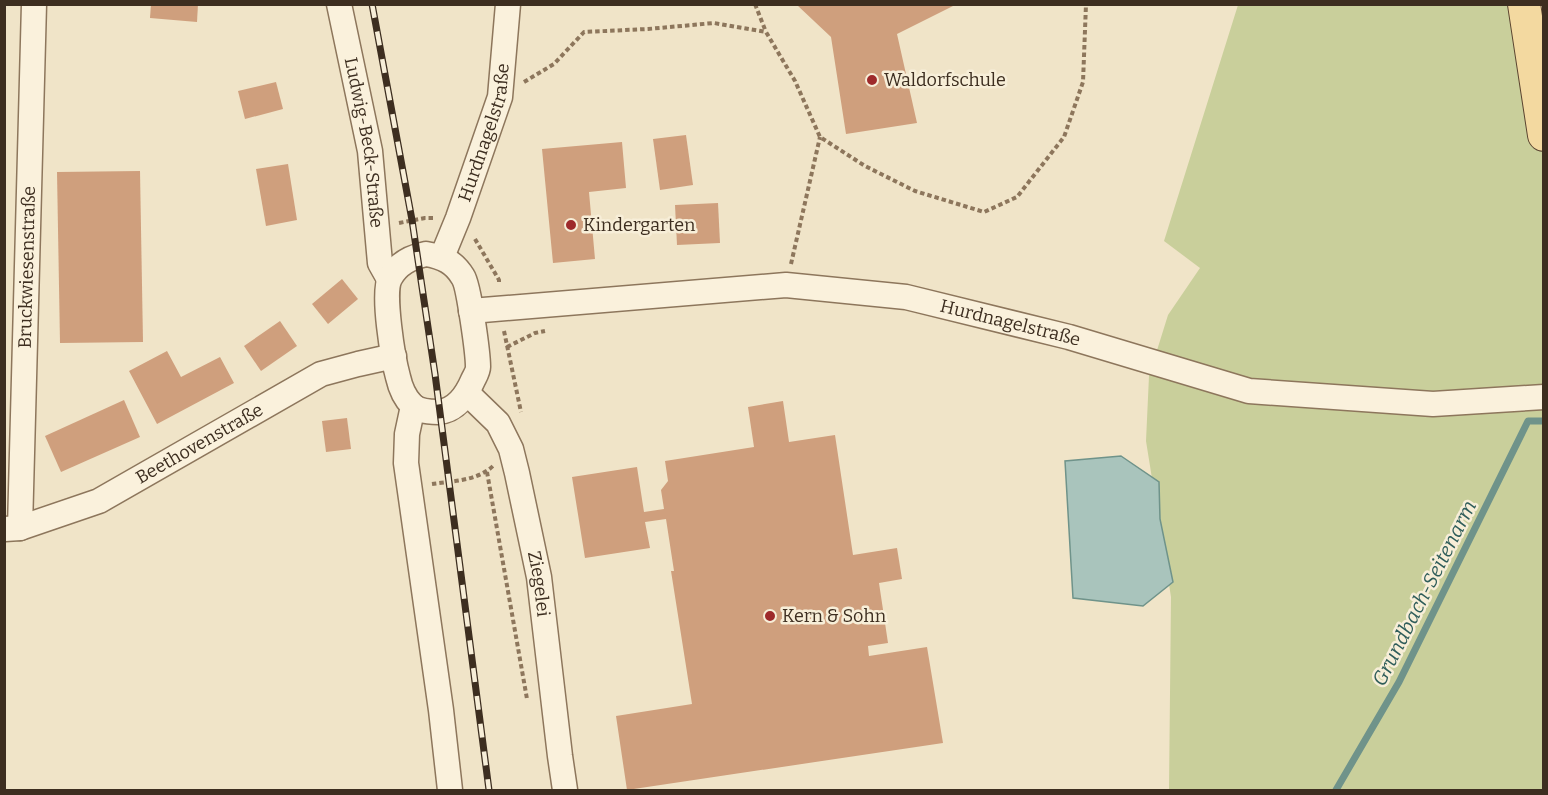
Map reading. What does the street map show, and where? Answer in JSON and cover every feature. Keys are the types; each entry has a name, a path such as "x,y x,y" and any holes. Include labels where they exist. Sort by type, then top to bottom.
{"main road":[{"path":"1524,4 1544,135"}],"street":[{"name":"Bruckwiesenstraße","path":"12,528 34,4"},
{"name":"Ludwig-Beck-Straße","path":"339,4 370,151 380,263 389,279"},
{"name":"Hurdnagelstraße","path":"442,257 500,97 508,4"},
{"path":"426,254 442,257 450,262 464,279 471,311 478,369 467,393 457,404 440,412 425,411 413,406 404,393 394,356 386,297 389,279 402,262 426,254"},
{"name":"Hurdnagelstraße","path":"471,311 786,285 906,297 1070,337 1250,391 1433,404 1544,398"},
{"name":"Beethovenstraße","path":"12,528 99,501 321,374 394,356"},
{"name":"Ziegelei","path":"467,393 498,423 511,449 517,473 539,577 565,790"},
{"path":"413,406 407,434 406,463 450,790"}],"path":[{"path":"755,4 766,32 795,81 820,137 865,166 915,191 984,212 1017,197 1064,137 1083,82 1086,4"},
{"path":"500,97 554,64 584,32 714,23 766,32"},
{"path":"786,285 820,137"},
{"path":"377,227 425,218 458,218"},
{"path":"487,472 528,703"}],"green space":[{"path":"1238,5 1524,5 1544,137 1543,790 1169,790 1171,597 1146,441 1149,376 1168,315 1200,268 1164,241"}],"water":[{"path":"1121,456 1159,482 1160,519 1173,582 1143,606 1073,598 1065,461"}],"building":[{"path":"151,4 198,4 197,22 150,18"},
{"name":"Waldorfschule","path":"797,5 955,5 897,34 917,123 846,134 831,37"},
{"path":"276,82 283,109 245,119 238,91"},
{"path":"686,135 693,185 660,190 653,139"},
{"name":"Kindergarten","path":"622,142 626,188 589,192 595,259 553,263 542,149"},
{"path":"288,164 297,220 266,226 256,169"},
{"path":"140,171 143,342 60,343 57,172"},
{"path":"718,203 720,243 677,245 675,205"},
{"path":"342,279 358,299 328,324 312,304"},
{"path":"280,321 297,346 261,371 244,346"},
{"path":"167,351 181,377 220,357 234,383 157,424 129,371"},
{"path":"124,400 140,437 61,472 45,436"},
{"name":"Kern & Sohn","path":"783,401 789,442 835,435 853,555 897,548 902,579 879,583 888,643 868,646 869,656 927,647 943,743 627,790 616,716 692,704 671,571 674,571 666,519 645,522 650,548 585,558 572,477 637,467 644,512 664,509 661,490 668,481 665,461 754,447 748,407"},
{"path":"347,418 351,449 326,452 322,421"}],"waterway":[{"name":"Grundbach-Seitenarm","path":"1336,790 1399,682 1528,421 1544,421"}],"railway":[{"path":"372,4 412,220 435,374 489,790"}],"place":[{"name":"Waldorfschule","path":"872,80"},
{"name":"Kindergarten","path":"571,225"},
{"name":"Kern & Sohn","path":"770,616"}]}
